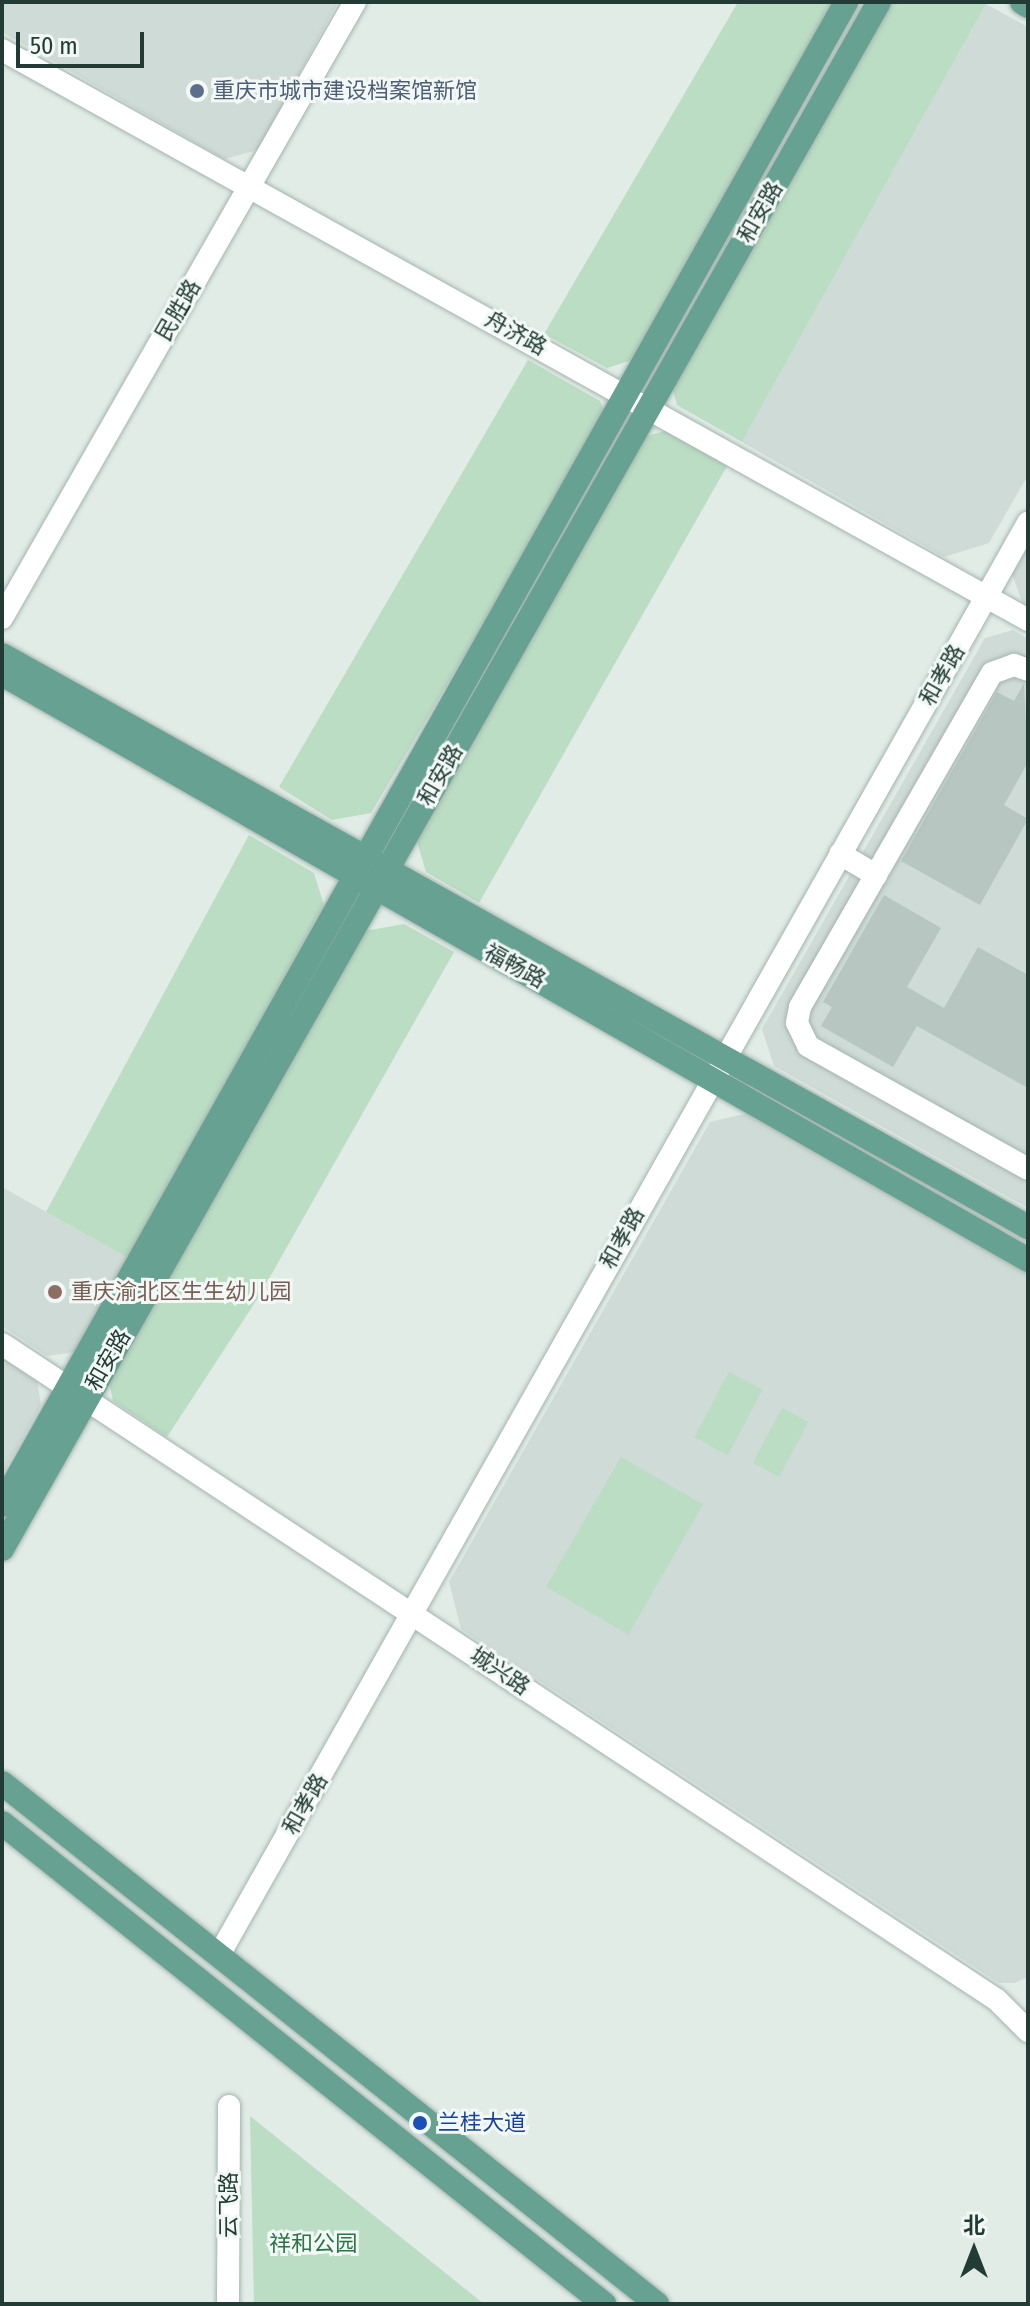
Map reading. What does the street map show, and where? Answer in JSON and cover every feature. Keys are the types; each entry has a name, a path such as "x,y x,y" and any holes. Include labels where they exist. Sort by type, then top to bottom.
{"main road":[{"name":"和安路","path":"638,401 846,2"},
{"name":"和安路","path":"2,1549 77,1393 638,401 879,2"},
{"path":"1022,2 1028,6"},
{"name":"福畅路","path":"2,655 371,873"},
{"name":"福畅路","path":"2,674 371,873 718,1067 1028,1227"},
{"name":"福畅路","path":"718,1067 1028,1260"},
{"name":"和安路","path":"2,1505 77,1393"},
{"path":"2,1783 657,2304"},
{"path":"2,1823 604,2304"}],"street":[{"name":"民胜路","path":"2,618 355,2"},
{"name":"舟济路","path":"2,50 250,185 1028,620"},
{"name":"和孝路","path":"219,1955 1028,523"},
{"path":"1028,670 1014,665 992,673 800,1007 800,1035 808,1046 1028,1169"},
{"path":"840,854 876,875"},
{"name":"城兴路","path":"2,1344 997,2000 1028,2031"},
{"path":"997,2000 1028,2000"},
{"name":"云飞路","path":"228,2304 229,2106"}],"shaded area":[{"name":"重庆市城市建设档案馆新馆","path":"2,2 338,2 258,150 224,159 2,32"},
{"path":"986,4 1028,27 1028,475 989,543 944,557 742,442"},
{"path":"1028,546 1028,605 1022,602 1012,574"},
{"path":"1013,630 1028,639 1028,1208 774,1066 762,1029 985,638"},
{"path":"748,1113 1028,1273 1028,1977 1015,1983 999,1983 461,1629 449,1582 710,1122"},
{"name":"重庆渝北区生生幼儿园","path":"2,1187 128,1258 75,1352 47,1356 2,1326"},
{"path":"2,1358 37,1381 41,1405 2,1475"}],"green space":[{"path":"738,2 835,2 635,359 607,368 544,334"},
{"path":"888,2 986,4 742,442 677,405 671,383"},
{"path":"528,360 600,401 606,416 371,813 332,820 279,787"},
{"path":"665,431 727,466 479,903 426,872 415,835 643,437"},
{"path":"249,835 314,873 324,905 128,1258 46,1212"},
{"path":"404,924 454,952 258,1298 167,1437 113,1401 108,1377 365,931"},
{"path":"729,1372 763,1390 728,1455 694,1437"},
{"path":"782,1408 808,1422 779,1477 753,1463"},
{"path":"621,1457 703,1504 628,1634 546,1587"},
{"name":"祥和公园","path":"250,2116 484,2304 254,2304"}],"building":[{"path":"1024,683 1028,762 1004,805 1028,819 980,905 901,861 997,692 1014,701"},
{"path":"884,895 941,928 907,987 944,1008 978,947 1028,975 1028,1088 917,1026 893,1067 821,1026 832,1007 823,1002"}],"place":[{"name":"重庆市城市建设档案馆新馆","path":"197,91"},
{"name":"重庆渝北区生生幼儿园","path":"55,1292"},
{"name":"兰桂大道","path":"420,2123"}]}
